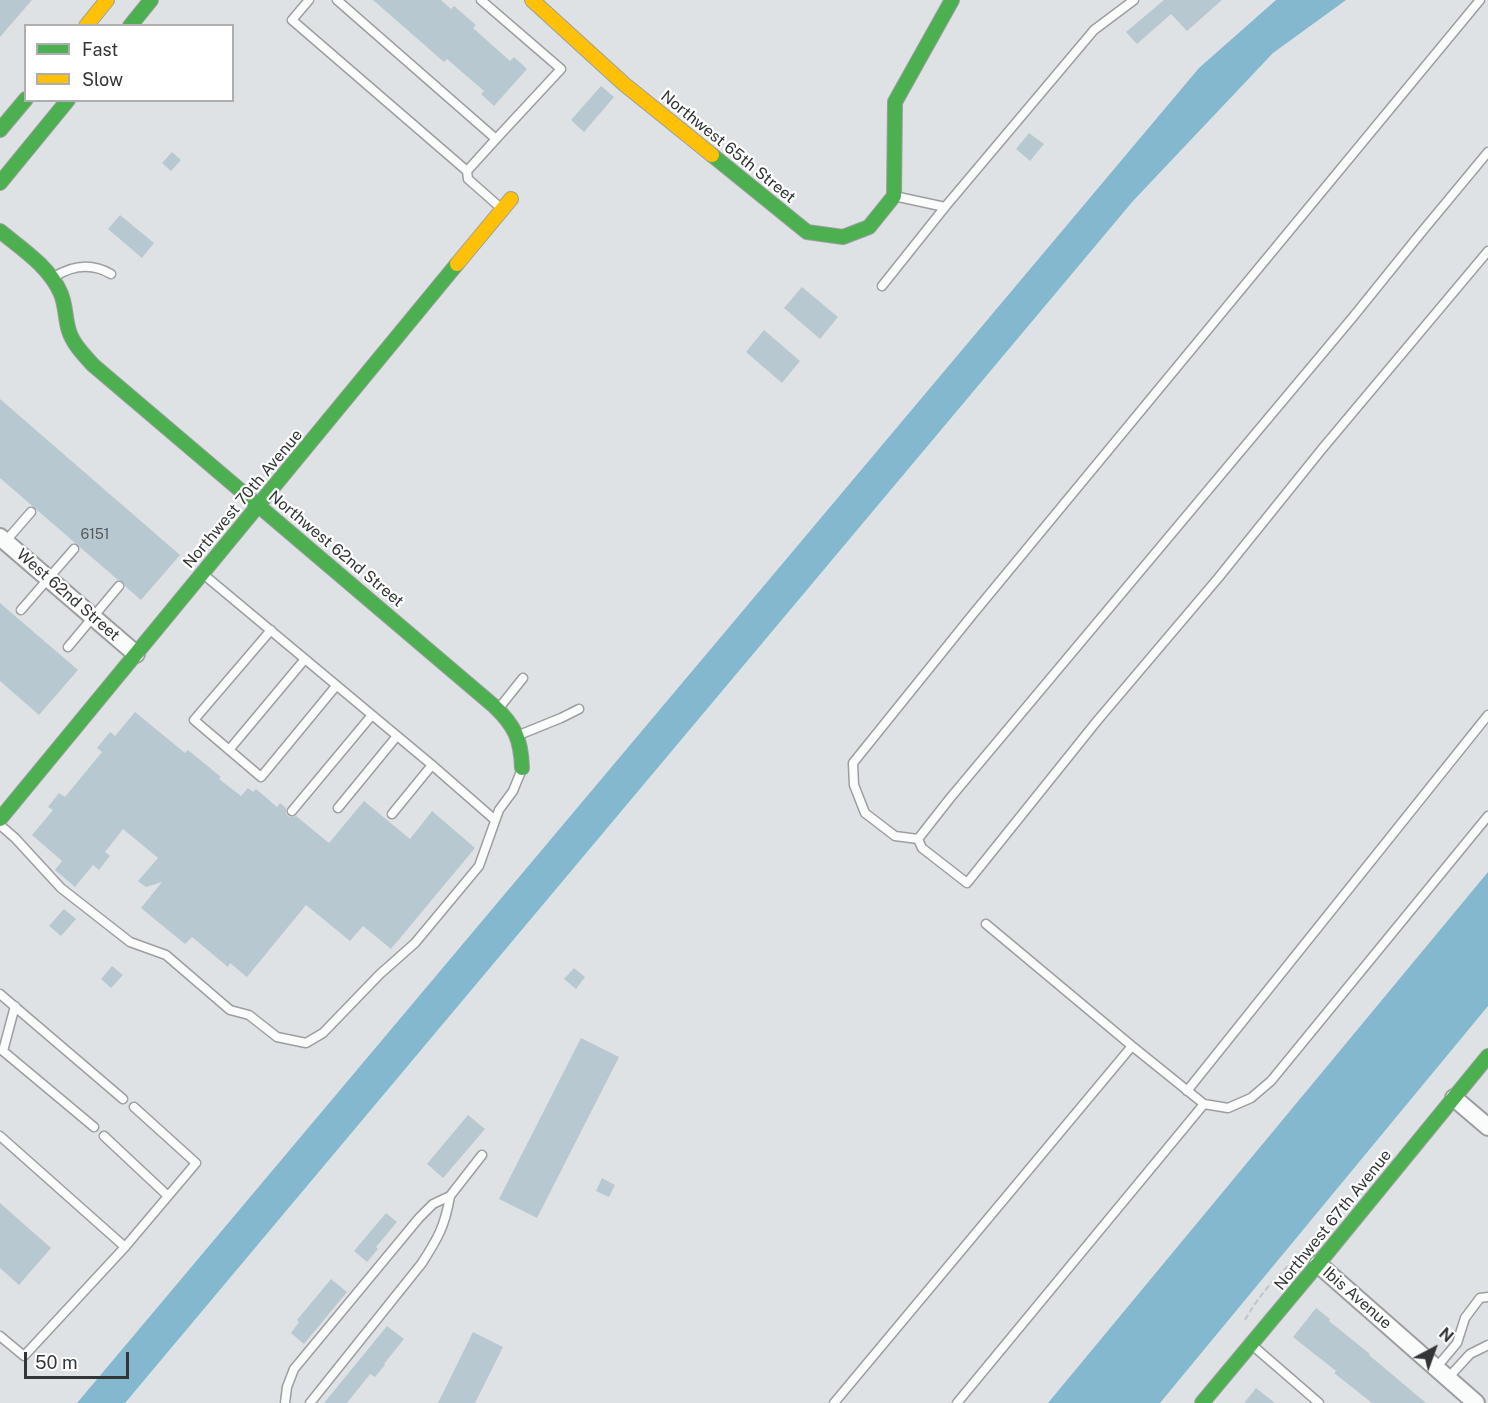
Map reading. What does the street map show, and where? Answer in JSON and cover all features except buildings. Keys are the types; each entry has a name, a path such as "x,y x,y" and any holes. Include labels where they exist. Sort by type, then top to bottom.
{"street":[{"path":"132,24 152,0"},
{"name":"Northwest 65th Street","path":"532,0 624,84 807,232 843,237 869,227 894,196"},
{"path":"894,196 896,102 952,0"},
{"path":"87,24 100,5"},
{"path":"0,130 6,109 24,100"},
{"path":"0,183 66,102"},
{"name":"Northwest 70th Avenue","path":"0,819 506,204"},
{"name":"Northwest 62nd Street","path":"0,231 51,278 60,291 70,332 93,365 498,709 512,724 518,735 522,768"},
{"name":"West 62nd Street","path":"2,542 136,654"},
{"name":"Northwest 67th Avenue","path":"1202,1403 1488,1056"},
{"path":"1454,1098 1488,1127"},
{"name":"Ibis Avenue","path":"1318,1264 1476,1403"}],"lane":[{"path":"309,0 292,21 467,171 468,179 506,204"},
{"path":"337,0 496,139"},
{"path":"467,171 561,69 481,0"},
{"path":"882,286 945,207 1094,30 1134,0"},
{"path":"918,839 895,836 865,813 854,785 853,763 973,614 1480,0"},
{"path":"918,839 1488,152"},
{"path":"894,196 945,207"},
{"path":"918,839 922,848 967,883 1097,721 1488,251"},
{"path":"51,278 72,268 87,266 111,274"},
{"path":"2,542 31,512"},
{"path":"21,610 74,549"},
{"path":"202,574 495,820"},
{"path":"68,647 119,586"},
{"path":"271,630 194,720 261,777 336,686"},
{"path":"229,750 305,659"},
{"path":"498,709 524,678"},
{"path":"518,735 579,709"},
{"path":"292,811 372,715"},
{"path":"1187,1091 1488,715"},
{"path":"338,808 397,736"},
{"path":"392,814 432,765"},
{"path":"0,825 61,888 130,942 166,956 230,1010 249,1015 277,1037 306,1043 322,1033 380,974 415,943 479,866 499,810 513,791 522,768"},
{"path":"986,924 1204,1104 1228,1108 1251,1098 1271,1081 1488,816"},
{"path":"0,994 123,1099"},
{"path":"15,1006 2,1053 94,1127"},
{"path":"834,1403 1132,1046"},
{"path":"957,1403 1204,1104"},
{"path":"0,1335 24,1356 125,1247 196,1163 134,1107"},
{"path":"0,1136 125,1247"},
{"path":"104,1136 168,1196"},
{"path":"285,1403 287,1387 294,1369 419,1218 434,1204 450,1196 482,1155"},
{"path":"310,1403 422,1263 438,1239 446,1218 450,1196"},
{"path":"1442,1373 1457,1343 1465,1318 1480,1298 1488,1297"},
{"path":"1251,1344 1319,1403"},
{"path":"1442,1373 1488,1345"}],"water":[{"path":"1276,0 1346,0 1273,53 1133,201 125,1403 77,1403 1199,68"},
{"path":"1488,872 1488,1006 1160,1403 1048,1403"}],"traffic: fast":[{"path":"132,24 151,0"},
{"path":"712,155 807,232 843,237 869,227 894,196 895,102 952,0"},
{"path":"0,130 24,101"},
{"path":"0,183 66,102"},
{"path":"0,231 35,259 50,275 63,299 71,336 93,365 494,706 516,734 522,768"},
{"path":"0,819 457,264"},
{"path":"1202,1403 1488,1056"}],"traffic: slow":[{"path":"88,24 107,0"},
{"path":"532,0 624,84 712,155"},
{"path":"457,264 511,199"}]}
